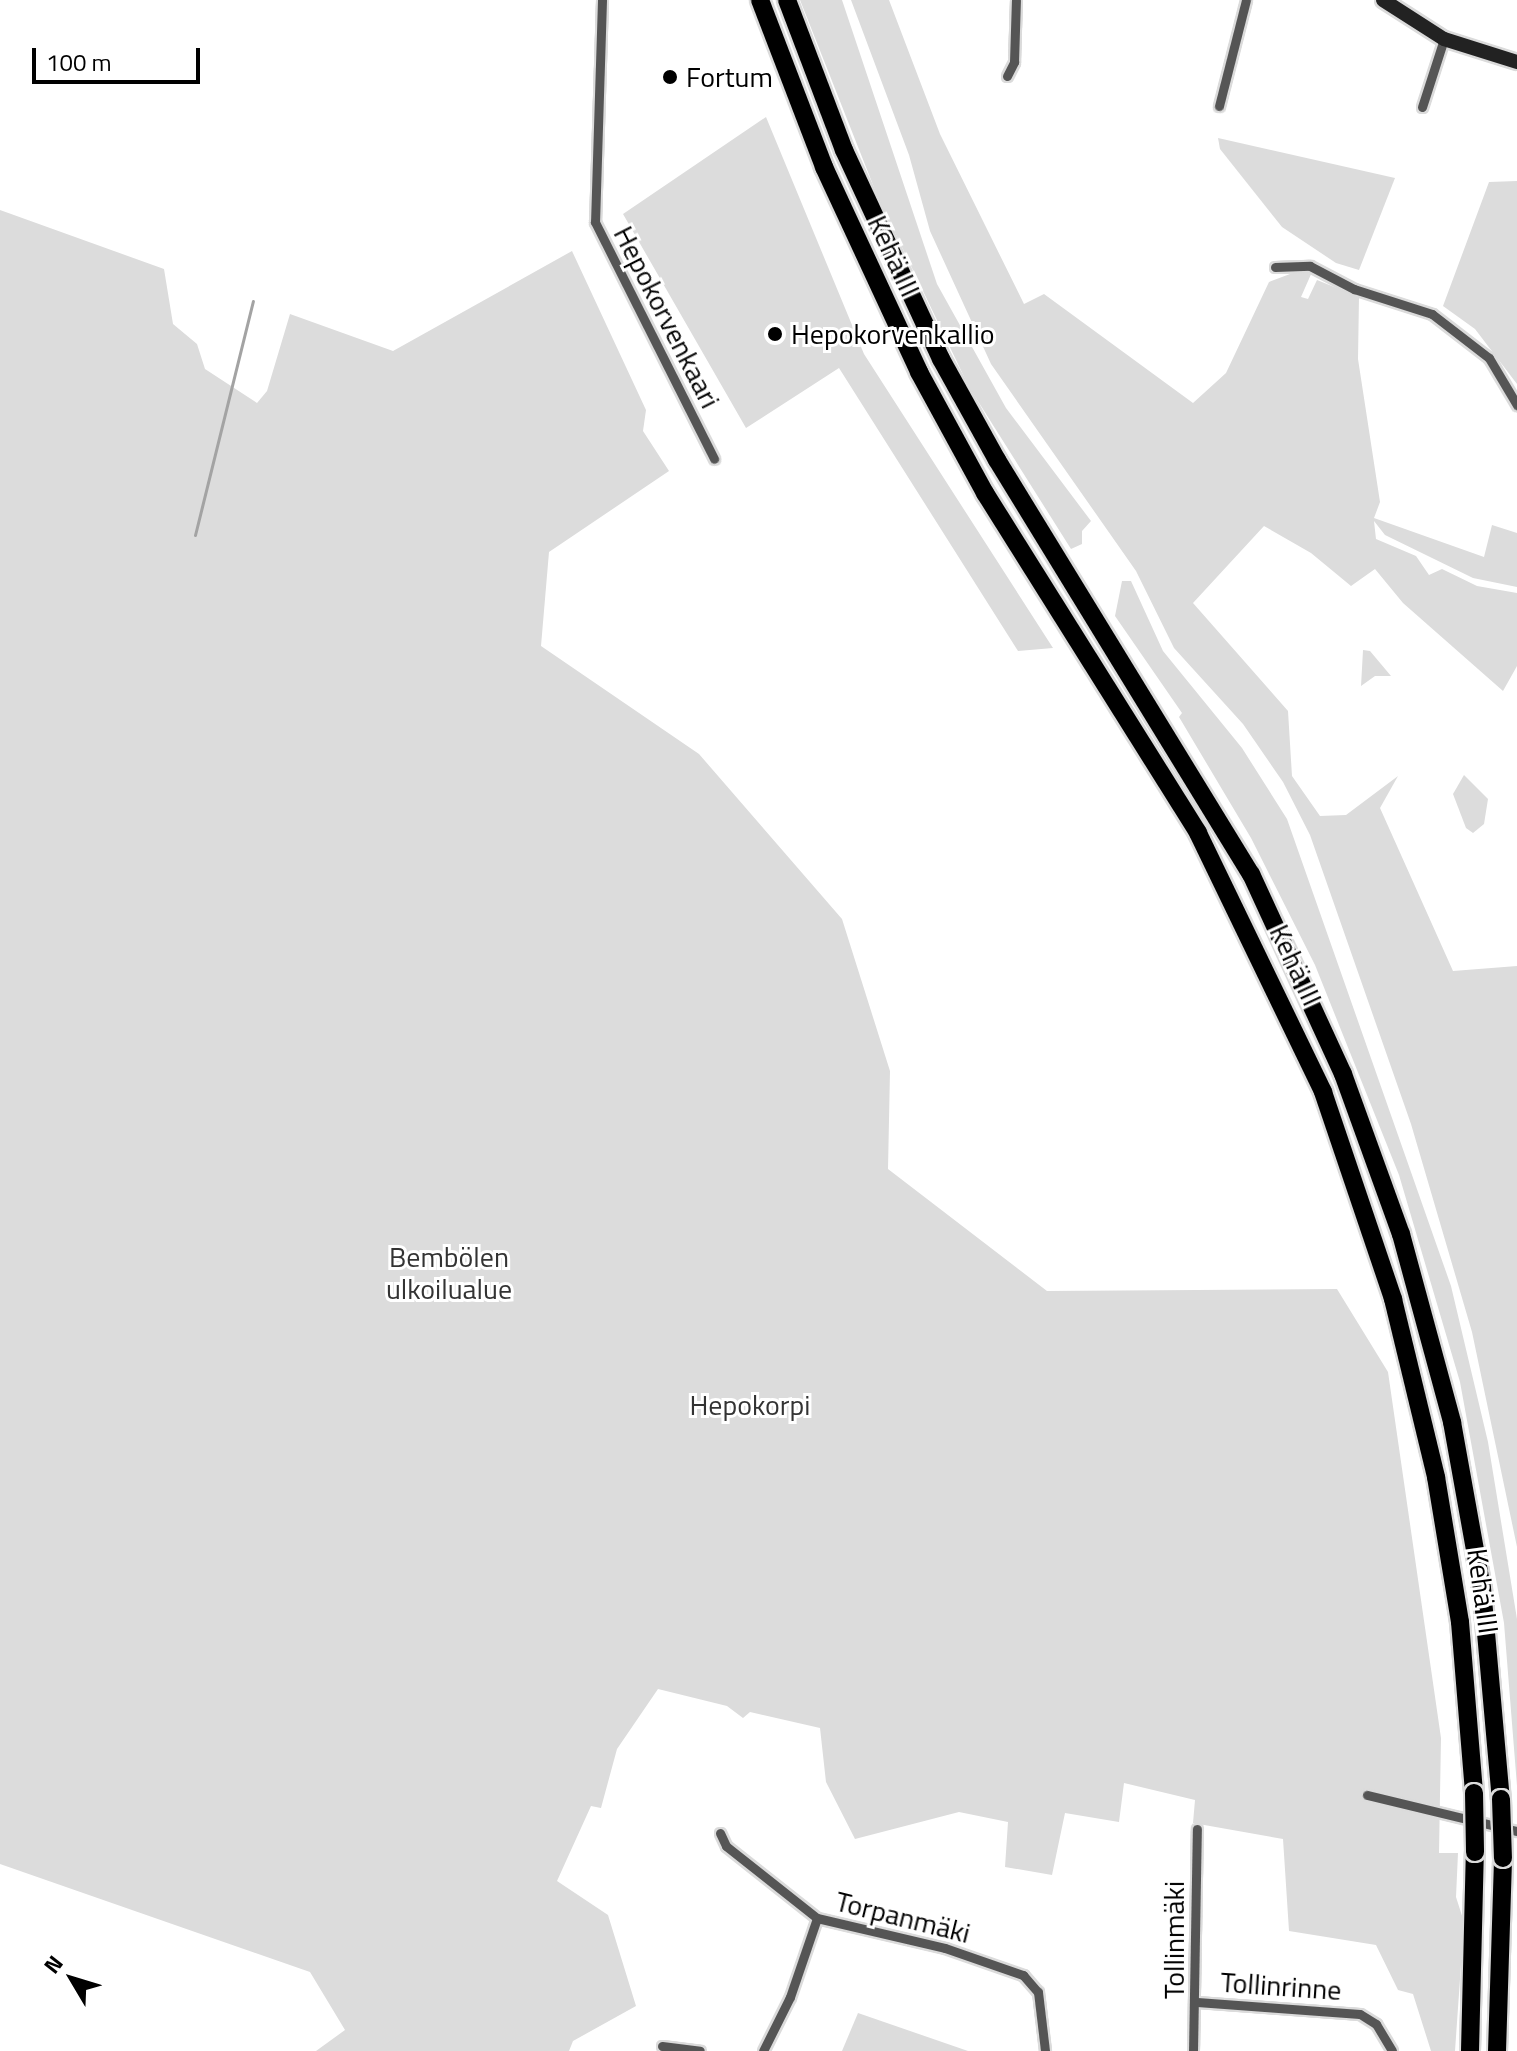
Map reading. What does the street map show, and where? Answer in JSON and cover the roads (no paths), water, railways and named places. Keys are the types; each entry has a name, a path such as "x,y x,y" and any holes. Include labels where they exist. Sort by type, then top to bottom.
{"highway":[{"name":"Kehä III","path":"760,0 830,182 919,372 1023,556 1198,833 1323,1092 1393,1299 1436,1477 1460,1622 1474,1793 1470,2051"},
{"name":"Kehä III","path":"787,0 844,150 941,359 997,460 1251,874 1343,1074 1401,1234 1452,1422 1482,1588 1501,1799 1503,1858 1497,2051"}],"street":[{"name":"Hepokorvenkaari","path":"602,0 595,222 714,459"},
{"path":"1007,76 1014,62 1016,0"},
{"path":"1219,106 1246,0"},
{"path":"1383,0 1444,39 1517,62"},
{"path":"1422,107 1444,39"},
{"path":"1275,267 1310,266 1354,289 1432,314 1489,358 1517,405"},
{"path":"1367,1795 1517,1831"},
{"name":"Tollinmäki","path":"1193,2051 1197,2002 1197,1829"},
{"name":"Torpanmäki","path":"720,1833 726,1846 817,1918 945,1948 1023,1975 1038,1992 1045,2051"},
{"path":"763,2051 790,1997 817,1918"},
{"name":"Tollinrinne","path":"1197,2002 1360,2014 1376,2024 1392,2051"},
{"path":"662,2046 700,2051"}],"waterway":[{"path":"195,535 253,301"}],"place":[{"name":"Fortum","path":"670,77"},
{"name":"Hepokorvenkallio","path":"775,334"}],"park label":[{"name":"Bembölen ulkoilualue","path":"449,1273"},
{"name":"Hepokorpi","path":"750,1405"}]}
